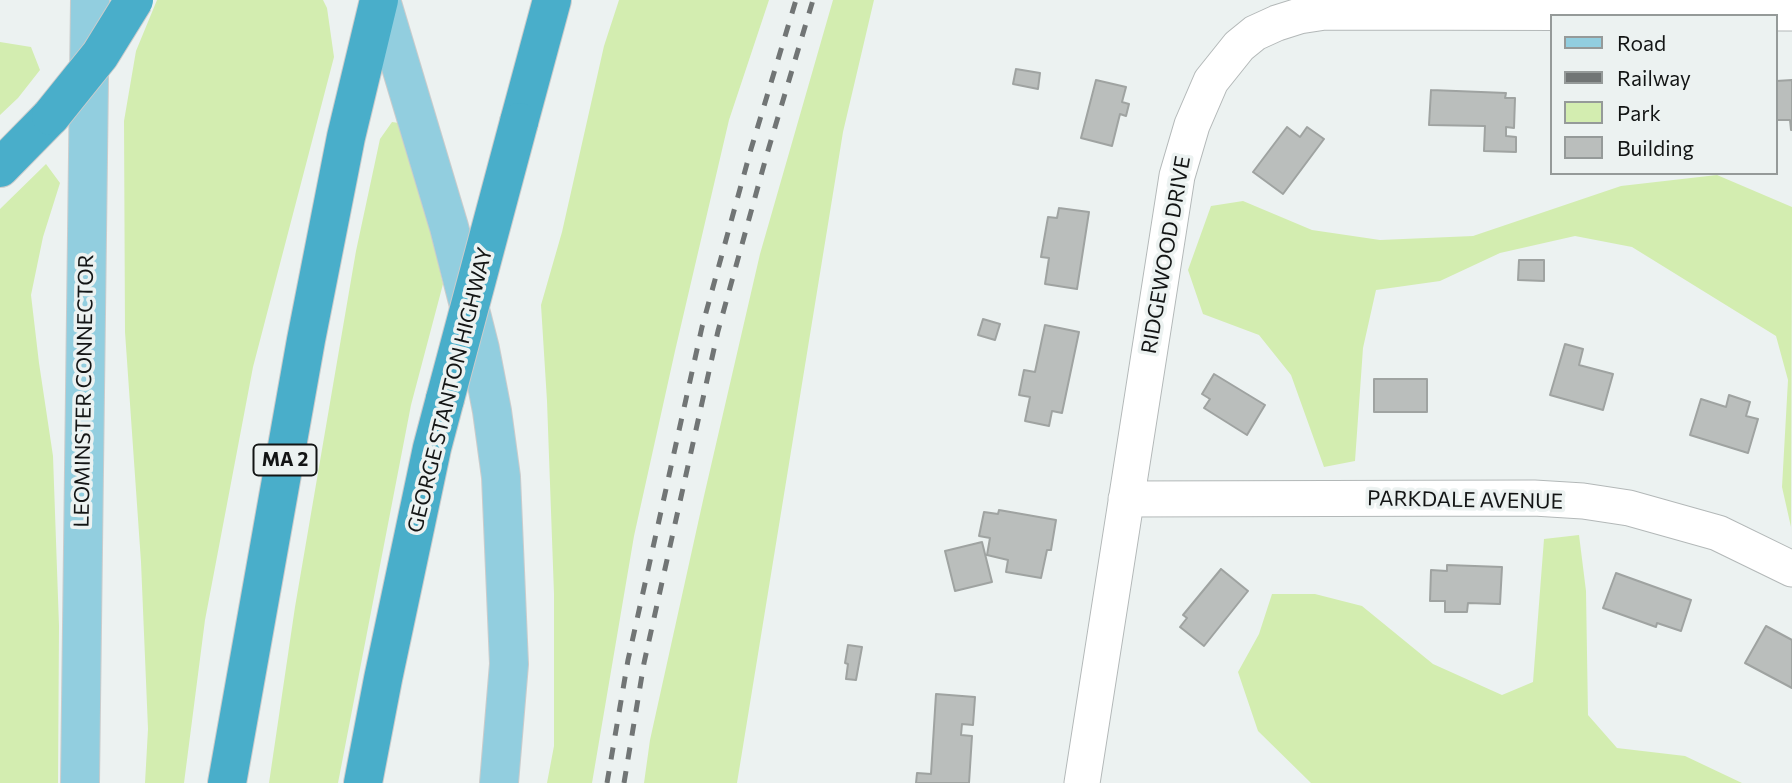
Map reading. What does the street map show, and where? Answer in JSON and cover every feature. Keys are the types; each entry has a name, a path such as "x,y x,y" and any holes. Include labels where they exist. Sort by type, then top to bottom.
{"highway":[{"path":"0,168 51,117 100,55 134,0"},
{"name":"MA 2","path":"227,783 345,137 380,0"},
{"name":"GEORGE STANTON HIGHWAY","path":"363,783 432,448 552,0"}],"main road":[{"name":"LEOMINSTER CONNECTOR","path":"80,783 90,0"},
{"path":"380,0 449,227 480,349 492,411 501,477 509,664 499,783"}],"street":[{"name":"RIDGEWOOD DRIVE","path":"1082,783 1172,201 1184,150 1211,81 1239,46 1255,33 1299,16 1353,11 1792,13"},
{"name":"PARKDALE AVENUE","path":"1126,499 1534,498 1583,502 1629,508 1706,530 1792,569"}],"green space":[{"path":"157,0 323,0 327,8 334,57 253,367 205,620 184,783 145,783 148,729 141,562 125,332 124,121 136,51"},
{"path":"619,0 769,0 729,120 675,351 634,536 592,783 547,783 554,746 554,594 541,305 562,232 604,46"},
{"path":"833,0 874,0 843,132 737,783 644,783 650,740 760,254"},
{"path":"0,42 31,47 40,70 18,98 0,115"},
{"path":"392,122 406,124 443,284 411,405 338,783 269,783 295,607 356,251 380,139"},
{"path":"46,164 60,183 43,237 31,295 53,456 59,626 58,783 0,783 0,209"},
{"path":"1717,175 1792,207 1791,527 1782,487 1788,380 1776,336 1632,247 1575,236 1500,253 1440,281 1376,290 1363,348 1355,461 1324,467 1291,375 1259,335 1203,314 1188,270 1211,206 1243,201 1312,230 1380,240 1473,236 1621,186"},
{"path":"1579,535 1586,591 1588,715 1617,748 1685,756 1742,783 1311,783 1258,731 1238,672 1259,634 1272,594 1315,594 1362,606 1433,664 1502,695 1533,682 1544,539"}],"building":[{"path":"1016,69 1040,73 1038,89 1013,84"},
{"path":"1096,80 1126,87 1122,102 1129,104 1126,116 1120,114 1112,146 1081,138"},
{"path":"1792,80 1792,130 1790,120 1778,120 1778,81"},
{"path":"1431,90 1506,93 1505,98 1515,98 1514,128 1506,127 1506,136 1516,137 1516,152 1484,151 1485,126 1429,125"},
{"path":"1287,127 1300,137 1307,127 1324,139 1283,194 1253,172"},
{"path":"1059,208 1089,212 1077,289 1045,284 1049,258 1041,257 1048,217 1057,218"},
{"path":"1519,260 1544,260 1544,281 1518,280"},
{"path":"983,319 1000,324 995,340 978,335"},
{"path":"1045,325 1079,332 1062,413 1052,411 1049,426 1025,421 1030,397 1019,395 1024,370 1035,372"},
{"path":"1565,344 1583,349 1579,365 1613,374 1603,410 1550,395"},
{"path":"1214,374 1265,405 1247,435 1204,408 1210,399 1202,394"},
{"path":"1374,379 1427,379 1427,412 1374,412"},
{"path":"1729,395 1750,402 1746,416 1758,419 1748,453 1690,435 1701,399 1726,407"},
{"path":"999,510 1056,520 1051,550 1047,550 1041,578 1006,572 1008,560 987,555 990,538 979,536 984,512 998,514"},
{"path":"982,542 992,582 955,591 945,551"},
{"path":"1447,565 1502,567 1500,604 1468,603 1467,612 1445,612 1445,601 1430,601 1431,570 1447,571"},
{"path":"1221,569 1248,591 1204,646 1180,627 1187,618 1183,615"},
{"path":"1616,573 1691,600 1681,631 1657,623 1656,627 1603,608"},
{"path":"1766,626 1792,640 1792,688 1745,663"},
{"path":"848,645 862,647 856,680 846,679"},
{"path":"936,694 975,697 973,725 962,724 961,735 972,736 969,783 916,783 917,773 931,774"}],"railway":[{"path":"607,783 628,660 702,327 796,0"},
{"path":"624,783 644,663 718,331 813,0"}]}
